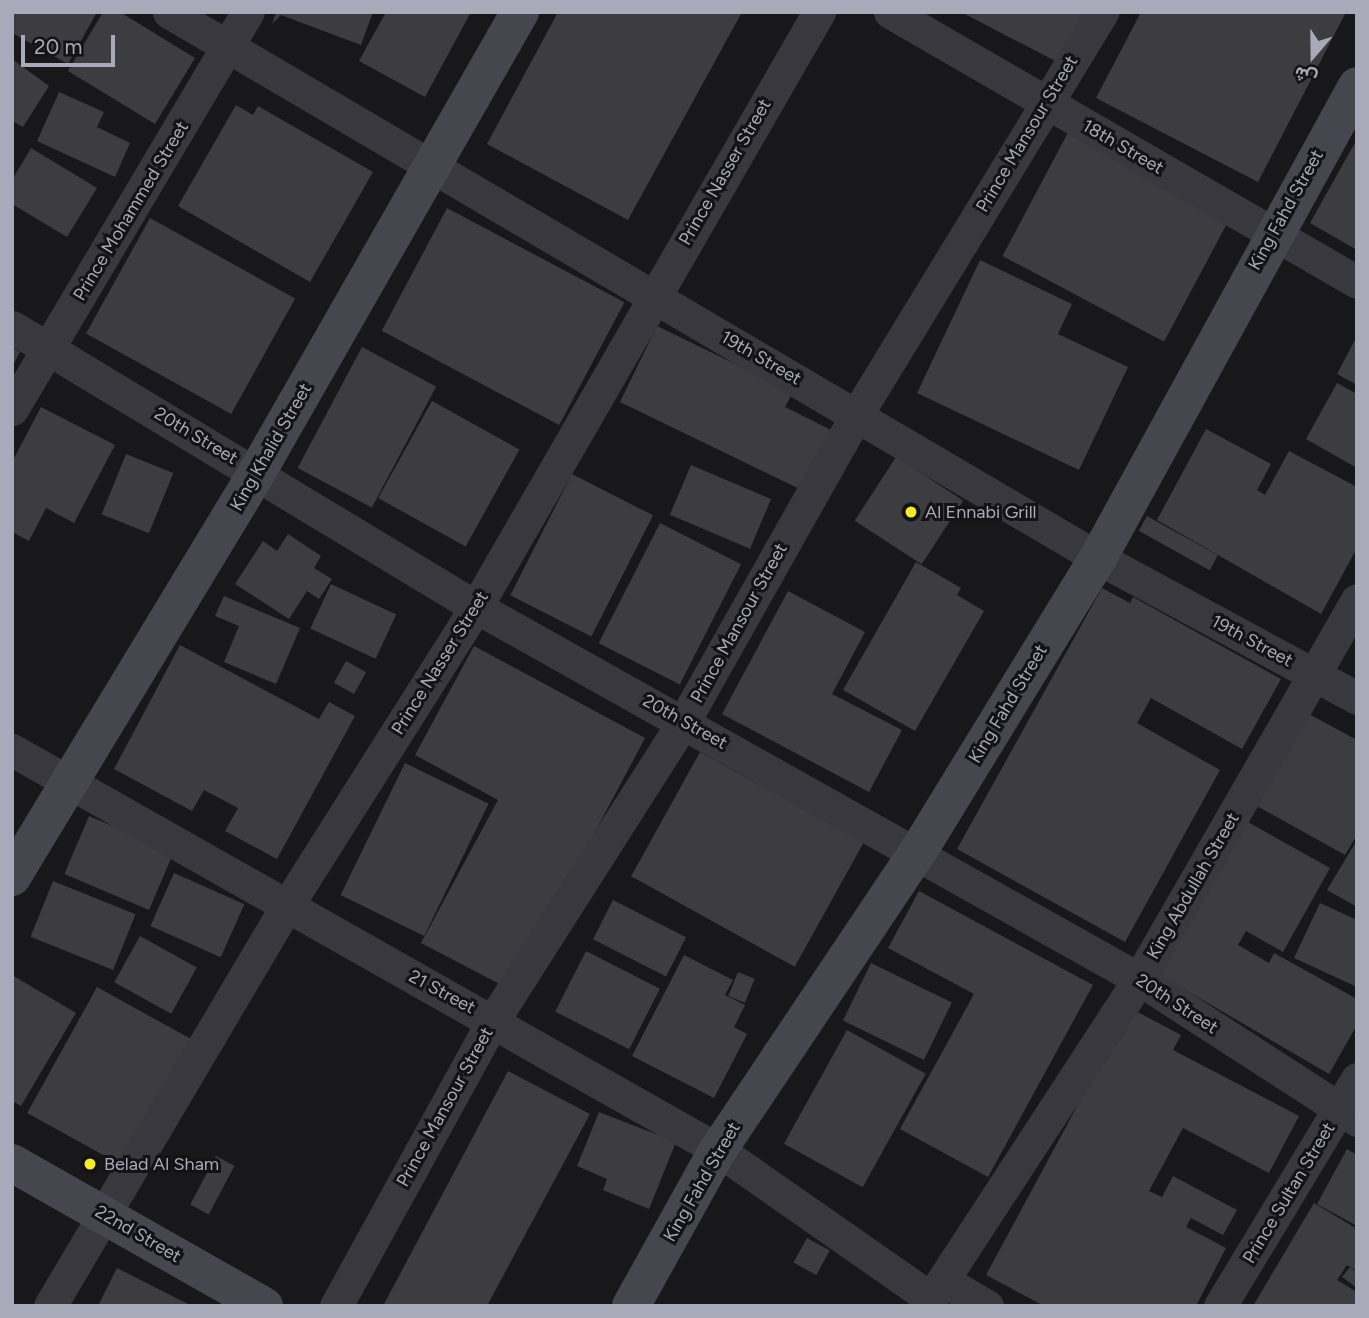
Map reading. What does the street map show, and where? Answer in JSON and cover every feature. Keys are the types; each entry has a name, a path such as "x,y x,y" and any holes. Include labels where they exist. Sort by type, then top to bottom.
{"street":[{"name":"19th Street","path":"169,12 226,49 430,169 857,414 1098,558 1357,698"},
{"name":"Prince Mohammed Street","path":"12,409 248,12"},
{"name":"King Khalid Street","path":"12,877 257,472 520,12"},
{"name":"Prince Nasser Street","path":"50,1306 285,909 476,607 818,12"},
{"name":"18th Street","path":"890,12 1357,282"},
{"name":"Prince Mansour Street","path":"336,1306 494,1019 684,721 857,414 1102,12"},
{"name":"King Fahd Street","path":"631,1306 718,1150 919,850 1098,558 1272,234 1357,86"},
{"name":"20th Street","path":"12,327 257,472 476,607 919,850 1139,979 1348,1115"},
{"name":"King Abdullah Street","path":"933,1295 1139,979 1317,676 1357,600"},
{"name":"21 Street","path":"12,750 66,785 285,909 494,1019 718,1150 933,1295 988,1306"},
{"name":"Prince Sultan Street","path":"1220,1306 1348,1115 1357,1079"},
{"name":"22nd Street","path":"12,1163 264,1306"}],"building":[{"path":"12,12 97,12 68,64 12,33"},
{"path":"103,12 120,12 195,58 155,124 68,71"},
{"path":"276,12 373,12 361,45 281,15 272,24"},
{"path":"386,12 471,12 425,97 359,61"},
{"path":"558,12 742,12 628,220 487,144"},
{"path":"961,12 1087,12 1061,64"},
{"path":"1141,12 1346,12 1258,182 1096,98"},
{"path":"12,59 49,86 23,127 12,121"},
{"path":"59,92 104,112 97,127 130,143 115,177 37,141"},
{"path":"236,105 253,115 258,106 373,172 310,282 178,206"},
{"path":"1071,127 1233,213 1164,342 1002,256"},
{"path":"1357,139 1357,250 1310,223"},
{"path":"31,148 97,188 67,237 12,204 12,180"},
{"path":"447,208 624,302 559,425 382,331"},
{"path":"150,218 295,298 231,414 86,333"},
{"path":"980,260 1072,304 1058,334 1128,367 1079,470 917,393"},
{"path":"657,326 793,392 785,407 835,432 806,492 620,402"},
{"path":"1357,336 1357,385 1337,374"},
{"path":"12,347 20,352 12,367"},
{"path":"362,347 436,386 372,507 298,468"},
{"path":"1337,383 1357,394 1357,468 1306,439"},
{"path":"432,401 519,449 466,547 378,498"},
{"path":"41,407 115,445 74,523 46,508 29,541 12,532 12,462"},
{"path":"1206,429 1271,464 1257,490 1265,495 1289,451 1357,487 1357,548 1321,614 1157,520"},
{"path":"126,454 173,473 149,533 102,514"},
{"name":"Al Ennabi Grill","path":"896,457 963,501 922,564 855,521"},
{"path":"691,465 771,499 750,549 670,515"},
{"path":"572,474 653,515 591,636 510,595"},
{"path":"1147,516 1218,555 1210,570 1139,531"},
{"path":"660,523 741,564 680,685 599,643"},
{"path":"288,534 321,556 314,568 332,579 319,599 307,591 289,619 235,584 263,541 277,551"},
{"path":"916,562 961,588 957,595 984,611 915,731 843,690"},
{"path":"331,584 396,614 376,659 310,628"},
{"path":"1102,588 1130,603 1133,597 1281,679 1242,749 1151,698 1137,723 1220,770 1125,942 957,849"},
{"path":"788,591 865,632 832,694 902,730 869,792 722,714"},
{"path":"224,596 300,628 276,684 224,662 239,626 215,616"},
{"path":"180,645 319,719 329,702 355,716 277,859 225,831 238,808 204,790 192,811 114,769"},
{"path":"474,646 645,738 511,990 421,943 498,800 415,755"},
{"path":"346,661 366,672 354,694 334,683"},
{"path":"1307,713 1357,740 1357,835 1345,855 1255,805"},
{"path":"700,752 864,843 795,967 631,876"},
{"path":"405,763 489,804 424,936 341,895"},
{"path":"89,816 174,852 149,910 64,874"},
{"path":"1246,821 1330,868 1283,952 1246,931 1238,945 1269,963 1274,953 1357,999 1357,1025 1329,1074 1160,975"},
{"path":"1357,840 1357,907 1327,890"},
{"path":"174,873 244,904 221,957 150,926"},
{"path":"53,881 136,914 113,970 31,937"},
{"path":"919,891 1093,985 988,1177 900,1129 974,994 888,948"},
{"path":"613,900 686,937 666,976 593,939"},
{"path":"1320,903 1357,920 1357,987 1294,958"},
{"path":"140,936 197,968 171,1014 114,982"},
{"path":"586,951 660,989 629,1049 555,1012"},
{"path":"684,955 733,980 725,995 745,1005 734,1027 747,1034 714,1098 632,1056"},
{"path":"871,963 952,1002 924,1060 843,1021"},
{"path":"738,972 755,979 745,1003 728,996"},
{"path":"12,975 76,1013 21,1106 12,1101"},
{"path":"97,987 191,1039 121,1165 27,1113"},
{"path":"1130,1008 1181,1035 1173,1050 1299,1116 1269,1173 1183,1128 1149,1191 1162,1197 1173,1176 1237,1210 1223,1235 1191,1218 1186,1227 1226,1248 1196,1306 1044,1306 986,1275"},
{"path":"847,1030 926,1074 863,1187 784,1144"},
{"path":"508,1071 590,1114 487,1306 383,1306"},
{"path":"599,1112 676,1142 649,1209 603,1190 607,1179 577,1166"},
{"path":"1347,1149 1357,1155 1357,1226 1317,1204"},
{"path":"216,1156 235,1166 209,1214 190,1205"},
{"path":"1314,1203 1357,1229 1357,1271 1347,1265 1337,1280 1357,1292 1357,1306 1253,1306"},
{"path":"807,1238 830,1251 816,1275 793,1262"},
{"path":"1350,1267 1357,1272 1357,1288 1342,1277"},
{"path":"117,1268 192,1306 98,1306"}],"place":[{"name":"Al Ennabi Grill","path":"911,512"},
{"name":"Belad Al Sham","path":"90,1164"}]}
